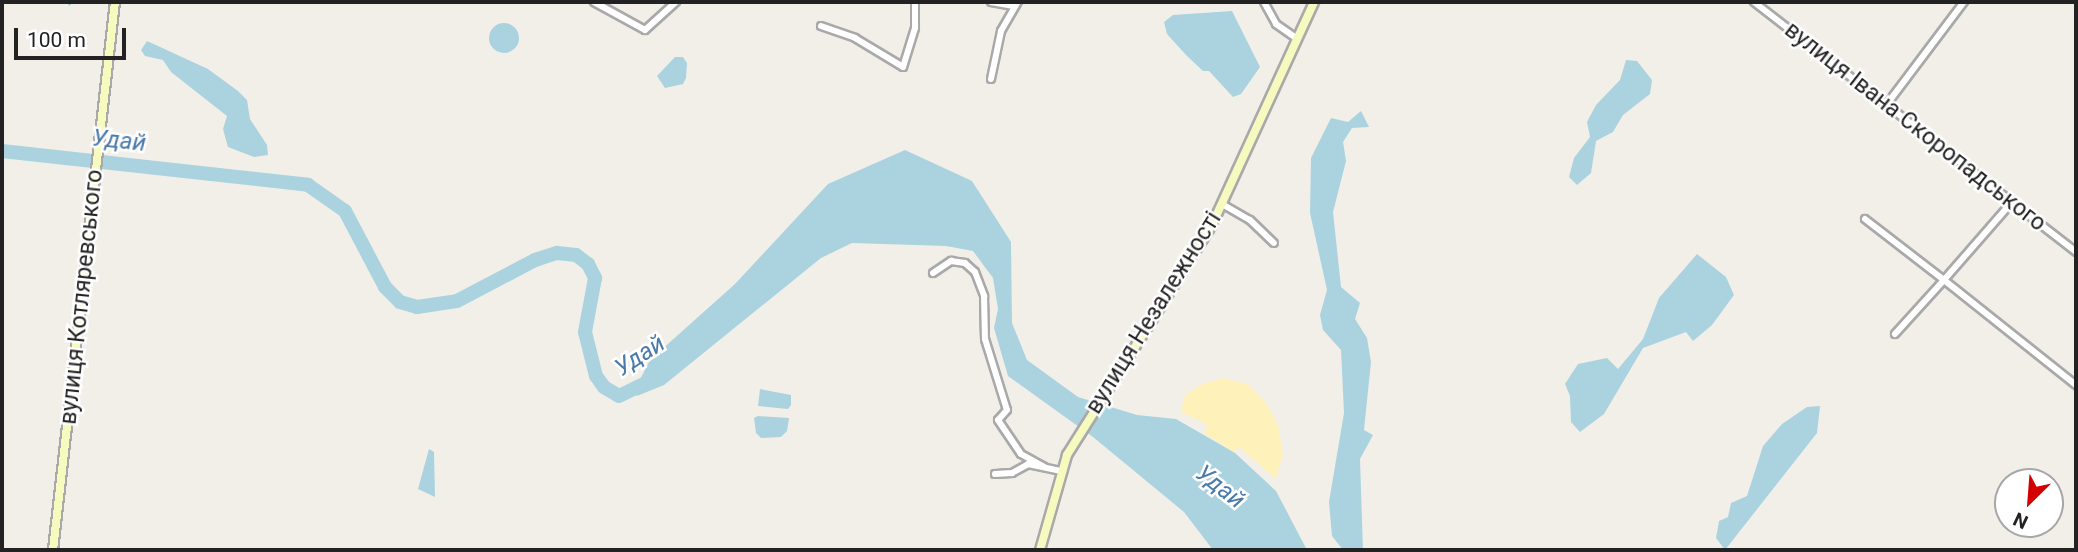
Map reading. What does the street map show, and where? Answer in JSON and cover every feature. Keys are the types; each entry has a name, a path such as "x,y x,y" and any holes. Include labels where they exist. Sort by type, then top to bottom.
{"main road":[{"name":"вулиця Котляревського","path":"53,550 115,2"},
{"name":"вулиця Незалежності","path":"1040,550 1060,471 1067,454 1222,204 1314,2"}],"street":[{"path":"594,2 645,30 676,2"},
{"path":"821,26 855,38 903,68 915,28 915,2"},
{"path":"991,2 1016,4 1001,32 991,79"},
{"path":"1264,2 1276,24 1296,38"},
{"name":"вулиця Івана Скоропадського","path":"1754,2 2076,252"},
{"path":"1887,104 1964,2"},
{"path":"1895,334 2011,202"},
{"path":"1222,204 1250,220 1274,243"},
{"path":"1865,219 2076,385"},
{"path":"933,273 951,261 965,263 975,272 984,296 985,339 1007,411 998,419 1021,454 1044,467"},
{"path":"995,474 1012,473 1028,464 1060,471"}],"sand":[{"path":"1224,378 1249,385 1267,404 1278,425 1283,454 1276,479 1238,446 1235,453 1204,433 1208,425 1181,412 1185,395 1202,384"}],"water":[{"path":"1232,11 1260,67 1241,94 1233,97 1209,71 1203,71 1186,55 1167,34 1164,22 1173,15"},
{"path":"504,23 515,27 519,38 515,49 504,53 493,49 489,38 493,27"},
{"path":"147,41 208,69 238,91 247,100 250,119 267,145 268,155 254,157 228,147 223,129 227,116 171,72 163,60 145,56 141,50"},
{"path":"675,57 683,57 687,63 686,78 683,84 665,88 657,76"},
{"path":"1626,60 1637,61 1652,80 1650,94 1623,115 1613,132 1596,141 1591,173 1577,185 1569,177 1574,158 1590,137 1587,122 1596,105 1620,80"},
{"path":"1361,111 1369,127 1352,128 1343,142 1346,161 1333,212 1341,287 1360,303 1355,319 1367,338 1371,362 1364,430 1373,435 1360,459 1363,550 1343,550 1332,536 1329,502 1344,413 1341,350 1323,330 1320,315 1327,290 1310,213 1311,158 1331,118 1348,122"},
{"path":"905,150 972,181 1011,242 1012,323 1027,360 1078,397 1137,415 1176,419 1235,453 1276,491 1307,550 1213,550 1184,512 1093,437 1008,376 994,328 998,309 993,278 973,251 946,246 852,243 821,258 664,385 637,396 634,391 650,360 735,284 828,184"},
{"path":"1697,254 1726,277 1734,295 1712,325 1693,341 1686,332 1643,348 1604,414 1580,432 1571,422 1570,396 1565,384 1578,364 1607,358 1618,369 1643,339 1659,298"},
{"path":"760,389 791,395 791,405 788,409 758,406"},
{"path":"1820,406 1817,433 1725,550 1716,538 1719,521 1728,517 1731,503 1747,496 1763,446 1782,424 1807,407"},
{"path":"754,418 789,418 787,431 781,437 761,438 756,433"},
{"path":"429,449 434,452 435,497 418,489"}],"waterway":[{"name":"Удай","path":"2,151 308,185 345,211 385,287 400,302 417,307 457,301 535,260 557,253 576,255 588,264 595,278 585,332 596,376 604,387 619,396 648,382"}]}
